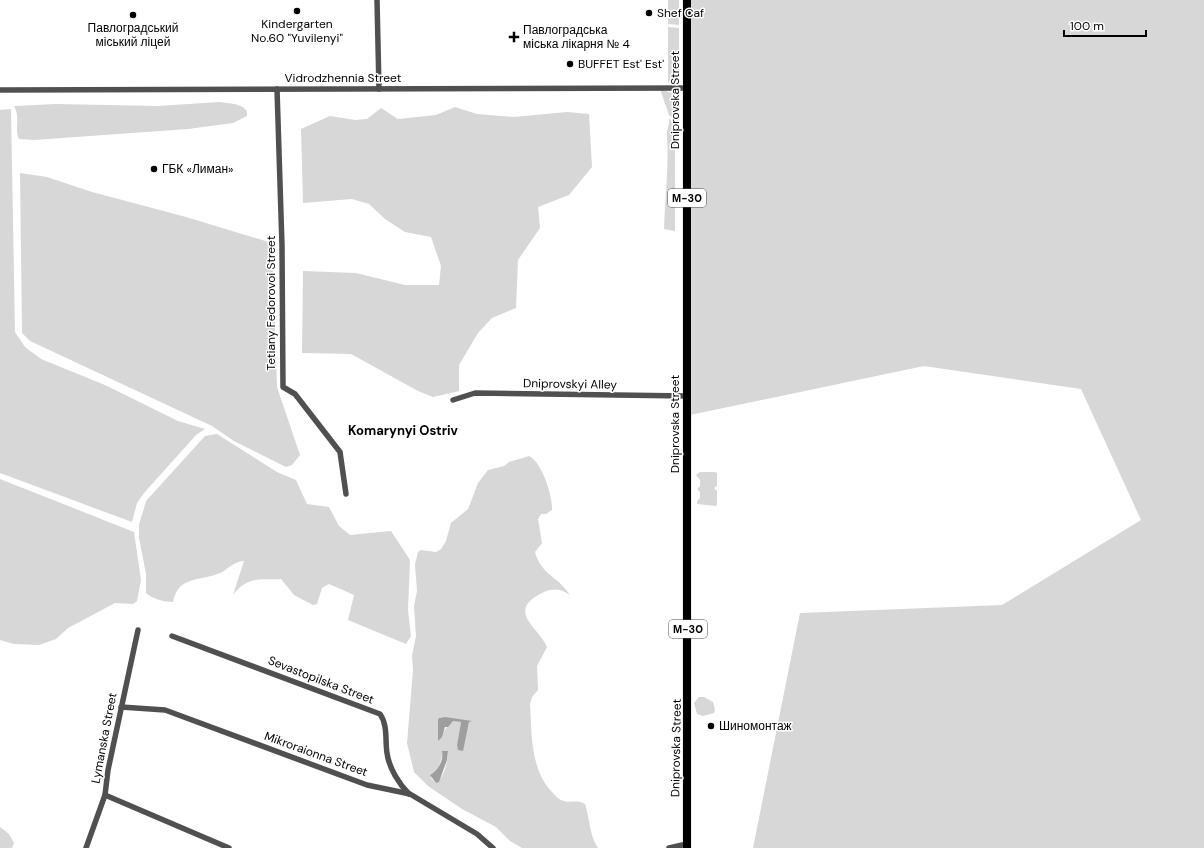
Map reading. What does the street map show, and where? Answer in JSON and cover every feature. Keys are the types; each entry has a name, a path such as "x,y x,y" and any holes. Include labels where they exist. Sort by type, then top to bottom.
{"highway":[{"name":"Dniprovska Street","path":"687,0 687,846"}],"street":[{"path":"377,0 379,89"},
{"name":"Vidrodzhennia Street","path":"0,90 687,88"},
{"name":"Tetiany Fedorovoi Street","path":"277,90 282,246 283,387 295,394 340,452 346,494"},
{"name":"Dniprovskyi Alley","path":"453,400 476,393 687,396"},
{"name":"Lymanska Street","path":"86,848 105,796 108,770 138,630"},
{"name":"Sevastopilska Street","path":"172,636 380,714 385,722 389,761 399,781 410,794"},
{"name":"Mikroraionna Street","path":"121,707 165,710 367,785 410,794 477,834 493,848"},
{"path":"105,796 229,848"},
{"path":"669,848 687,846"}],"shaded area":[{"path":"668,0 679,0 679,25 668,24"},
{"path":"685,0 1204,0 1204,848 753,848 800,613 1002,605 1141,520 1081,389 924,366 685,416"},
{"path":"668,27 679,28 679,75 677,80 668,83"},
{"path":"660,89 672,93 677,98 678,124 669,115"},
{"path":"219,102 235,104 243,107 247,111 247,116 233,123 188,129 34,140 19,139 17,131 17,115 14,106 56,104 158,106"},
{"path":"455,107 477,114 514,117 567,112 589,114 592,167 569,195 538,207 540,228 518,260 516,308 492,318 478,333 459,365 459,391 433,397 418,391 351,354 302,353 303,271 356,273 405,285 439,285 441,266 431,237 405,232 385,219 369,204 352,199 303,203 301,129 330,116 355,120 367,119 381,108 398,119 436,115"},
{"path":"11,109 15,332 25,347 41,359 105,385 178,421 205,429 196,435 144,493 137,503 132,522 0,473 0,110"},
{"path":"669,118 675,126 672,128 672,136 675,141 675,231 664,229 667,134"},
{"path":"20,173 47,177 92,192 186,217 272,243 277,387 300,455 292,465 286,467 234,441 212,426 30,341 22,333"},
{"path":"217,434 277,472 296,480 307,504 329,507 339,526 350,535 391,531 410,560 408,610 411,636 406,644 348,620 354,595 329,584 322,588 317,604 313,605 294,595 281,579 254,580 243,585 233,595 244,561 235,563 217,574 189,581 177,590 173,602 159,600 146,593 146,574 139,538 139,525 146,501 205,436"},
{"path":"529,456 538,465 546,480 551,497 552,510 546,514 541,514 538,519 542,543 535,552 538,560 546,571 565,588 570,595 564,591 557,590 544,592 532,599 526,606 525,612 528,619 547,647 537,666 538,690 532,697 530,704 532,739 536,762 545,783 558,798 567,802 579,802 585,804 591,832 598,848 522,848 510,841 496,827 462,809 428,786 414,772 407,743 413,670 412,656 416,636 414,606 417,591 415,565 418,552 421,550 436,552 441,549 446,541 451,523 468,509 478,483 488,470 504,466 509,462","holes":["441,717 461,722 453,721 446,728 438,740 438,724","461,722 469,724 466,731 463,749 457,746","448,751 447,760 443,773 439,781 436,783 431,778 438,770 443,753"]},
{"path":"700,472 717,473 717,486 714,488 717,491 716,506 697,504 697,501 700,498 700,492 697,489 700,486 700,480 696,475"},
{"path":"0,479 134,532 141,580 137,601 133,604 115,603 68,628 56,639 39,645 14,644 0,640"},
{"path":"699,697 704,697 713,702 715,710 714,713 703,716 697,714 694,703"},
{"path":"445,717 472,721 469,722 463,751 458,750 457,745 461,722 453,721 448,727 445,727 442,737 438,741 438,720 439,718"},
{"path":"442,751 448,751 447,760 439,782 436,783 430,775 436,771 440,765"},
{"path":"0,827 9,834 14,843 12,848 0,848"}],"place":[{"name":"Kindergarten No.60 \"Yuvilenyi\"","path":"297,11"},
{"name":"Shef Caf","path":"649,13"},
{"name":"Павлоградський міський ліцей","path":"133,15"},
{"name":"Павлоградська міська лікарня № 4","path":"514,37"},
{"name":"BUFFET Est' Est'","path":"570,64"},
{"name":"ГБК «Лиман»","path":"154,169"},
{"name":"Шиномонтаж","path":"711,726"}],"district":[{"name":"Komarynyi Ostriv","path":"403,430"}]}
